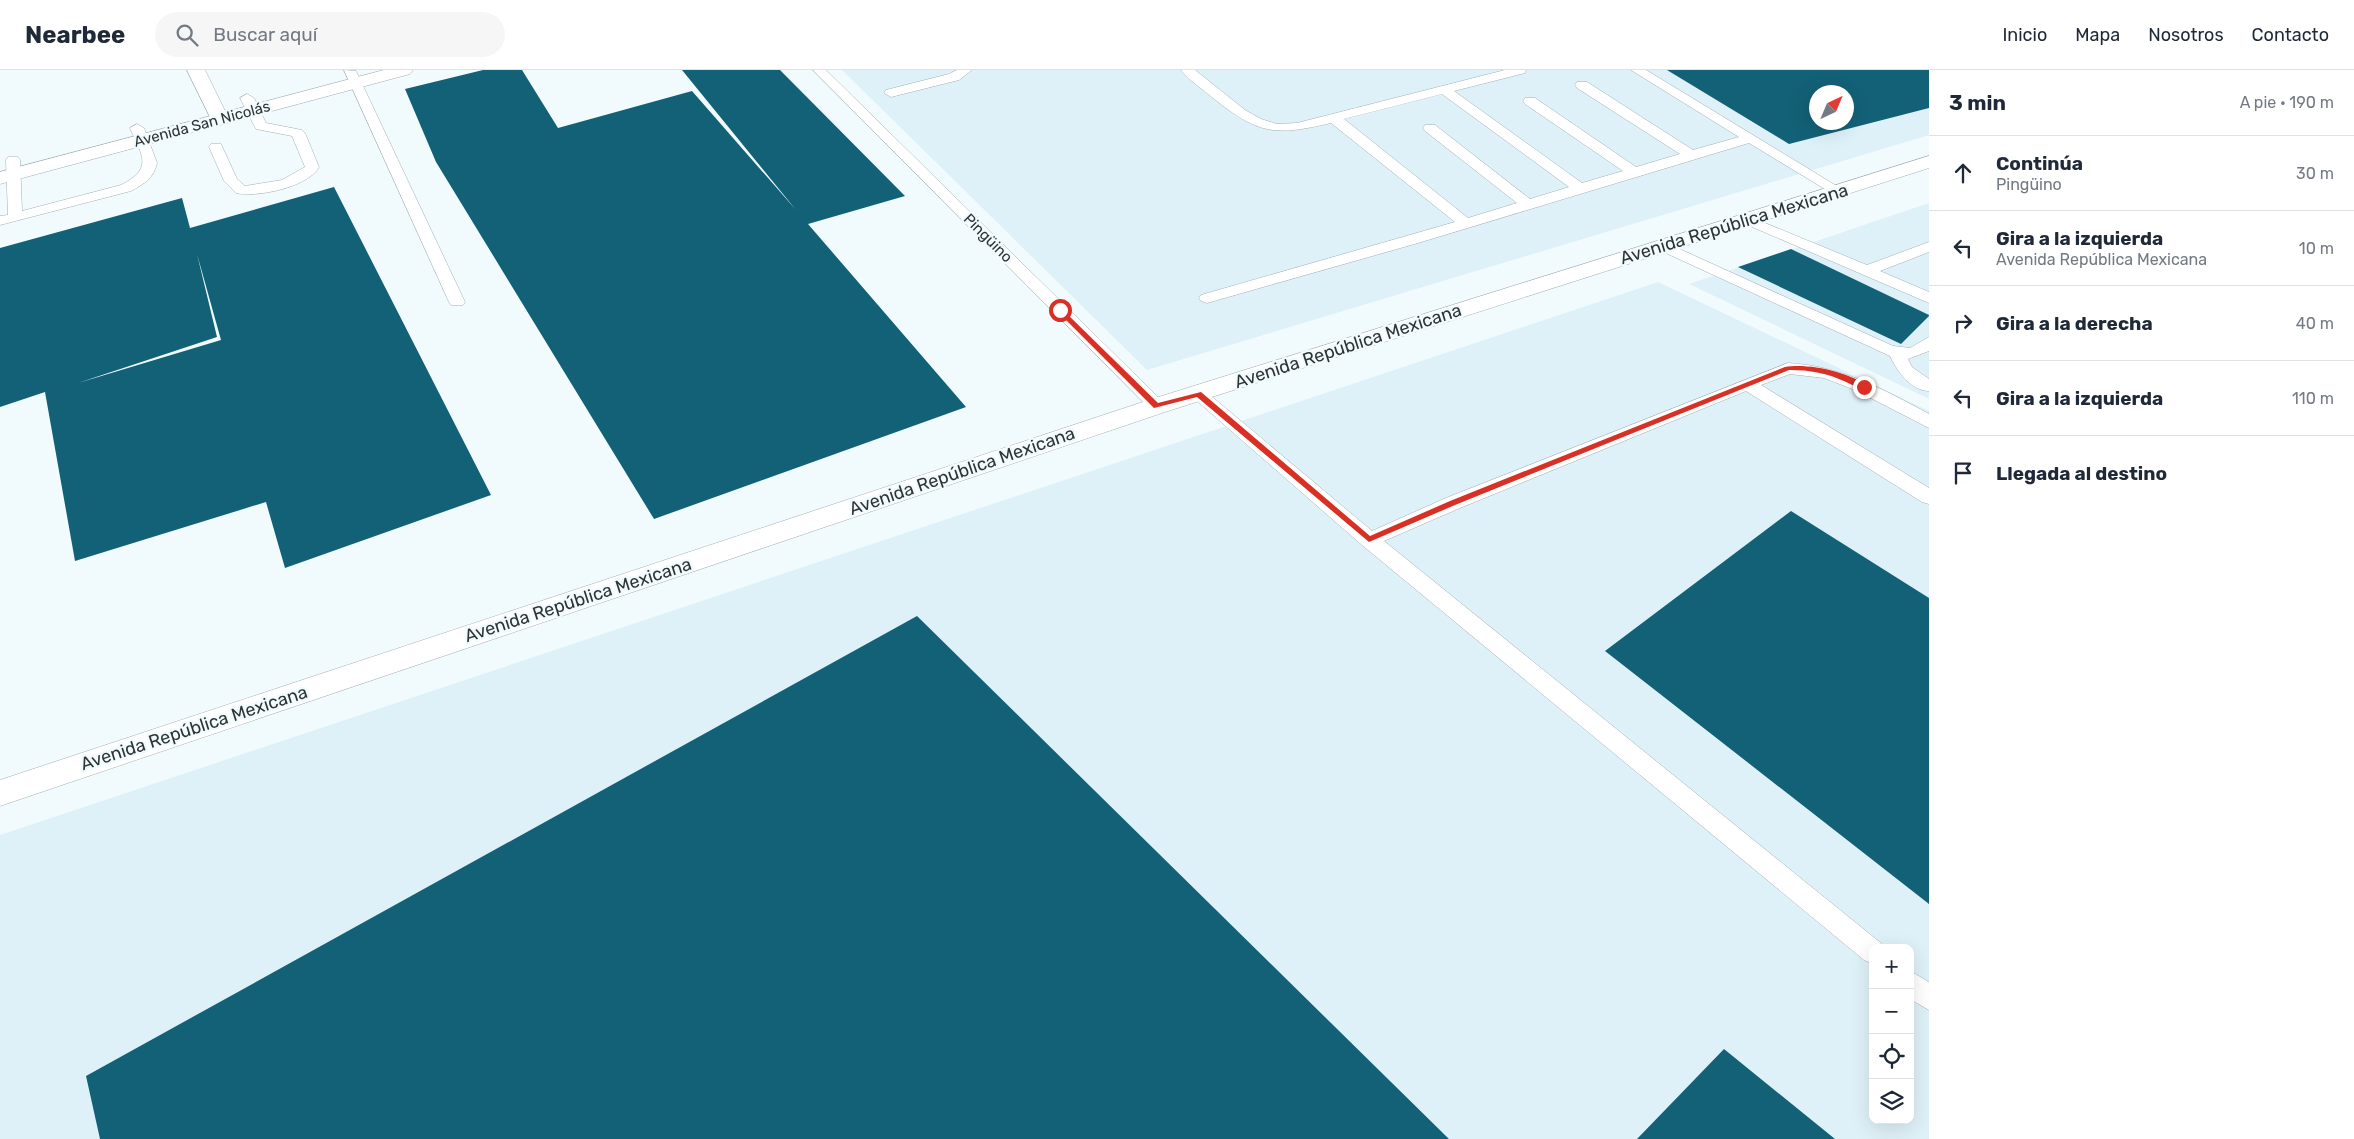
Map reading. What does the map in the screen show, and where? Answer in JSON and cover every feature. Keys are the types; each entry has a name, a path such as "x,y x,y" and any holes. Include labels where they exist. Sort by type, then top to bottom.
{"street":[{"path":"196,70 217,113"},
{"name":"Avenida San Nicolás","path":"7,169 250,105 353,75 404,70"},
{"name":"Avenida República Mexicana","path":"0,793 1157,406 1929,162"}],"lane":[{"name":"Pingüino","path":"819,70 1157,406"},
{"path":"891,93 954,77 966,70"},
{"path":"1187,70 1240,113 1256,122 1276,128 1297,127 1520,70"},
{"path":"1638,70 1838,191"},
{"path":"353,75 457,302"},
{"path":"1582,85 1691,155"},
{"path":"1443,89 1580,188"},
{"path":"1530,101 1635,173"},
{"path":"216,147 231,181 241,190 261,189 296,179 310,172 312,167 300,136 292,131 260,126 250,105"},
{"path":"1334,118 1465,223"},
{"path":"1430,128 1528,204"},
{"path":"0,221 126,188 139,182 146,177 150,170 140,134"},
{"path":"1207,298 1413,240 1580,188 1751,138"},
{"path":"7,169 15,217"},
{"path":"1748,220 1929,298"},
{"path":"1662,246 1897,354 1911,355 1923,349 1929,342"},
{"path":"1866,270 1929,247"},
{"path":"1897,354 1905,370 1927,386"},
{"path":"1369,540 1453,503 1788,368 1816,369 1830,372 1864,387 1929,422"},
{"path":"1746,384 1929,497"},
{"path":"1198,394 1369,540 1869,949"},
{"path":"1914,986 1929,998"}],"shaded area":[{"path":"842,70 1929,70 1929,135 1147,370"},
{"path":"1929,203 1929,399 1689,284"},
{"path":"1658,282 1929,411 1929,1139 0,1139 0,835"}],"building":[{"path":"483,70 522,70 558,128 692,91 796,210 682,70 780,70 905,196 808,224 966,407 654,519 436,162 405,89"},
{"path":"1667,70 1929,70 1929,108 1854,127 1854,85 1809,85 1809,130 1843,130 1789,144"},
{"path":"334,187 491,495 285,568 266,502 75,561 45,392 0,407 0,248 182,198 190,228","holes":["197,254 221,340 78,383 217,337"]},
{"path":"1791,249 1929,316 1901,344 1738,267"},
{"path":"1791,511 1929,598 1929,904 1605,651"},
{"path":"917,616 1449,1139 100,1139 86,1076"},
{"path":"1724,1049 1835,1139 1637,1139"}],"route":[{"path":"1060,310 1157,406 1198,394 1369,540 1453,503 1788,368 1809,368 1830,372 1864,387"}]}
